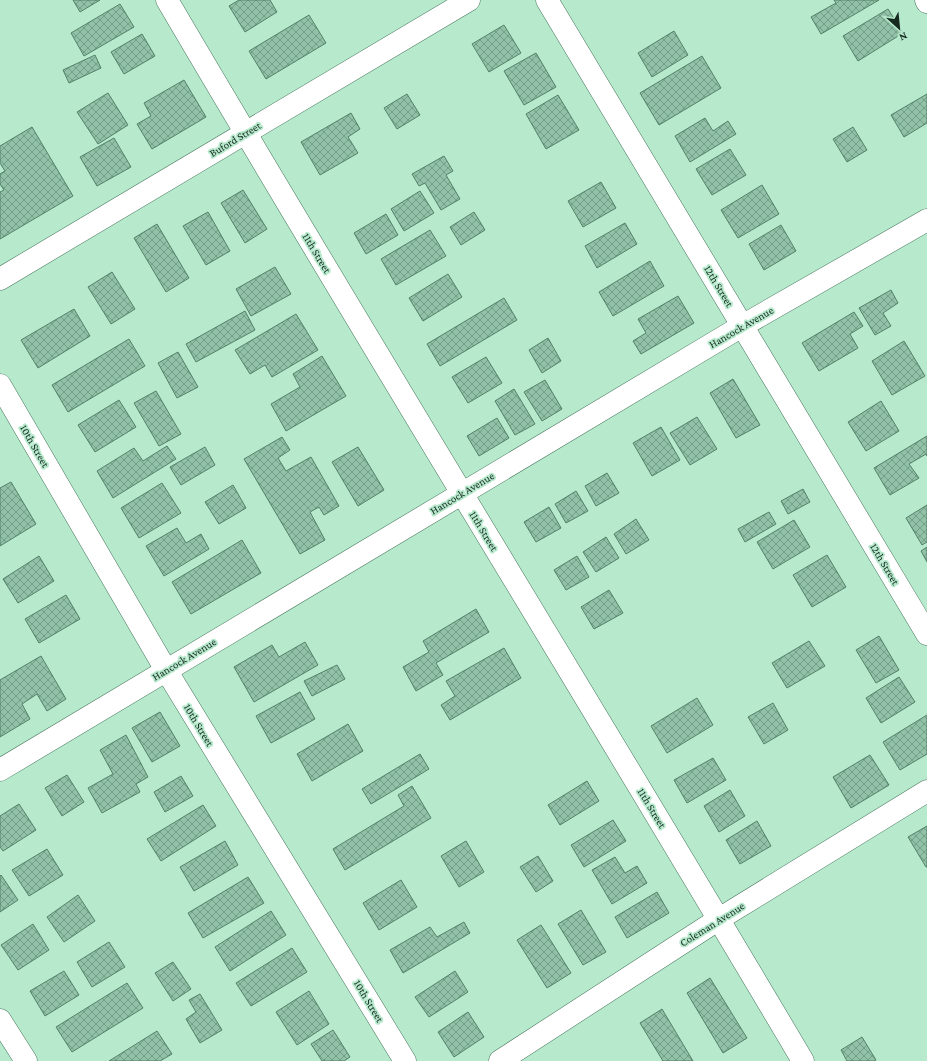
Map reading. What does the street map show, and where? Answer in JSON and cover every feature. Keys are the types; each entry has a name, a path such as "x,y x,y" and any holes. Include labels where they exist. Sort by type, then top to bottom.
{"street":[{"name":"11th Street","path":"167,0 461,494 719,919 803,1061"},
{"name":"Buford Street","path":"0,279 469,0"},
{"name":"12th Street","path":"547,0 927,634"},
{"name":"Hancock Avenue","path":"0,770 742,326 927,220"},
{"name":"10th Street","path":"0,386 166,670 405,1061"},
{"name":"Coleman Avenue","path":"500,1061 719,919 927,791"},
{"path":"0,1020 26,1061"}],"building":[{"path":"73,0 100,0 80,12"},
{"path":"239,0 270,0 277,12 245,32 229,6"},
{"path":"834,0 879,0 821,34 811,17 836,3"},
{"path":"120,4 134,27 84,56 71,33"},
{"path":"888,9 903,33 858,61 843,36"},
{"path":"309,15 326,43 266,79 249,51"},
{"path":"504,25 521,53 489,72 472,44"},
{"path":"674,31 688,55 652,77 638,53"},
{"path":"142,34 155,56 124,74 111,52"},
{"path":"536,53 556,87 524,105 504,71"},
{"path":"95,55 101,68 69,83 63,70"},
{"path":"702,56 721,88 659,125 640,93"},
{"path":"184,80 206,117 152,149 137,124 151,116 144,103"},
{"path":"108,93 128,125 98,144 77,112"},
{"path":"407,94 420,115 397,129 384,108"},
{"path":"927,94 927,123 904,137 891,115"},
{"path":"558,95 579,130 546,149 526,114"},
{"path":"351,113 360,129 348,137 358,153 320,175 301,142"},
{"path":"705,118 713,131 728,121 736,134 690,162 675,136"},
{"path":"32,127 73,196 0,239 0,192 4,190 0,184 0,174 5,171 0,163 0,146"},
{"path":"853,127 867,150 847,162 833,139"},
{"path":"114,138 131,167 97,186 80,157"},
{"path":"730,149 746,175 712,195 696,169"},
{"path":"444,156 453,171 446,175 460,199 441,210 425,183 419,186 412,174"},
{"path":"601,182 616,208 583,227 568,201"},
{"path":"762,185 779,214 738,238 721,210"},
{"path":"243,190 267,229 245,243 221,203"},
{"path":"420,191 434,213 404,231 391,209"},
{"path":"208,212 230,251 206,265 183,226"},
{"path":"474,212 485,230 461,245 450,227"},
{"path":"386,214 398,235 366,254 354,233"},
{"path":"625,223 637,244 597,268 585,246"},
{"path":"157,224 189,278 166,292 134,238"},
{"path":"781,225 796,251 764,270 749,244"},
{"path":"430,230 446,256 396,285 381,259"},
{"path":"650,261 664,286 613,316 599,292"},
{"path":"275,267 291,294 251,316 236,289"},
{"path":"112,272 135,309 111,324 88,287"},
{"path":"448,274 462,297 423,321 409,298"},
{"path":"891,290 898,303 883,313 891,326 875,335 859,308"},
{"path":"678,296 694,323 641,354 633,341 646,333 638,319"},
{"path":"504,298 517,320 440,366 427,344"},
{"path":"74,309 90,336 38,368 21,340"},
{"path":"245,311 255,330 196,362 186,344"},
{"path":"854,312 863,326 850,334 858,348 819,371 802,343"},
{"path":"296,314 318,350 272,377 265,365 250,374 235,350"},
{"path":"548,338 561,361 542,373 529,350"},
{"path":"129,339 145,366 68,412 52,385"},
{"path":"904,341 925,376 892,395 872,361"},
{"path":"178,352 198,387 177,398 158,363"},
{"path":"322,356 346,396 286,431 271,404 300,387 293,374"},
{"path":"486,357 502,383 468,403 452,377"},
{"path":"733,379 760,425 736,438 710,393"},
{"path":"545,380 562,409 542,421 524,392"},
{"path":"514,389 535,424 515,435 495,401"},
{"path":"156,391 181,434 159,446 134,403"},
{"path":"119,400 136,427 95,452 78,425"},
{"path":"881,401 899,431 866,451 848,422"},
{"path":"697,417 717,449 690,465 670,433"},
{"path":"497,418 509,438 479,456 467,436"},
{"path":"661,427 680,460 652,476 633,443"},
{"path":"927,436 927,456 926,454 909,464 919,478 890,495 874,468"},
{"path":"282,437 290,450 278,458 286,471 311,457 339,506 324,515 319,507 310,512 325,540 300,554 244,459"},
{"path":"167,446 176,459 113,498 97,471 134,448 143,461"},
{"path":"205,447 215,465 181,485 170,467"},
{"path":"358,447 384,490 358,506 332,462"},
{"path":"607,473 619,493 596,506 585,486"},
{"path":"11,482 36,524 0,546 0,488"},
{"path":"162,483 181,513 139,538 121,508"},
{"path":"233,485 246,508 219,524 205,502"},
{"path":"803,489 810,502 788,514 781,501"},
{"path":"576,491 588,511 566,523 555,504"},
{"path":"927,505 927,542 922,545 906,518"},
{"path":"549,507 561,528 536,542 524,522"},
{"path":"769,512 776,524 745,542 738,529"},
{"path":"636,519 649,540 626,554 614,534"},
{"path":"794,520 810,547 773,569 757,542"},
{"path":"177,528 186,543 201,534 209,549 164,576 146,546"},
{"path":"606,537 619,558 596,572 583,552"},
{"path":"242,540 261,573 191,614 172,582"},
{"path":"927,547 927,562 921,551"},
{"path":"827,555 846,587 812,607 793,575"},
{"path":"39,556 54,581 18,603 3,579"},
{"path":"577,556 589,577 566,590 554,570"},
{"path":"609,590 623,613 594,629 581,607"},
{"path":"66,595 80,619 39,643 25,619"},
{"path":"476,609 489,632 436,663 443,675 416,691 403,667 429,652 423,641"},
{"path":"879,636 899,670 876,683 856,650"},
{"path":"809,641 825,666 787,688 772,663"},
{"path":"305,642 318,665 254,702 234,667 272,645 279,657"},
{"path":"504,648 521,678 450,720 441,705 455,696 446,681"},
{"path":"41,656 66,699 47,711 37,694 22,704 30,719 0,737 0,680"},
{"path":"337,665 345,679 312,696 304,681"},
{"path":"899,677 915,702 881,723 866,698"},
{"path":"300,692 315,719 271,743 256,716"},
{"path":"697,698 713,725 667,753 651,726"},
{"path":"773,703 788,730 764,744 748,717"},
{"path":"160,712 180,746 152,762 132,728"},
{"path":"927,715 927,754 900,770 883,742"},
{"path":"348,724 363,751 312,781 297,754"},
{"path":"126,735 148,777 136,784 140,792 102,813 88,788 113,774 100,750"},
{"path":"420,754 429,769 371,804 362,789"},
{"path":"870,755 889,785 851,808 833,777"},
{"path":"713,758 726,780 687,803 674,780"},
{"path":"67,775 84,802 62,816 45,788"},
{"path":"181,776 193,796 165,812 154,792"},
{"path":"587,781 599,801 560,825 548,805"},
{"path":"412,786 431,818 345,870 333,849 404,806 398,795"},
{"path":"730,790 745,816 719,832 704,806"},
{"path":"19,804 36,830 3,851 0,847 0,816"},
{"path":"203,805 216,826 161,861 147,839"},
{"path":"613,820 626,841 584,867 571,845"},
{"path":"757,821 771,846 740,864 726,840"},
{"path":"927,826 927,867 926,867 908,837"},
{"path":"225,841 238,865 194,891 180,867"},
{"path":"466,841 484,872 459,887 441,856"},
{"path":"47,849 63,875 29,896 12,870"},
{"path":"538,856 553,881 536,892 520,867"},
{"path":"615,857 625,873 637,866 647,883 612,904 592,870"},
{"path":"1,875 18,900 0,912 0,876"},
{"path":"248,877 264,903 203,938 188,913"},
{"path":"401,880 417,907 379,930 363,903"},
{"path":"657,892 669,913 627,938 615,917"},
{"path":"78,895 95,921 64,942 47,917"},
{"path":"581,910 606,952 583,965 558,924"},
{"path":"271,911 286,935 230,971 215,947"},
{"path":"464,922 470,933 403,973 390,950 430,927 437,937"},
{"path":"33,924 49,950 18,970 1,945"},
{"path":"541,925 571,973 547,988 517,940"},
{"path":"109,942 125,967 92,987 77,962"},
{"path":"292,948 307,972 251,1006 236,983"},
{"path":"173,962 191,989 173,1001 155,973"},
{"path":"64,971 79,995 45,1016 30,991"},
{"path":"455,971 468,992 429,1017 415,997"},
{"path":"710,978 747,1038 723,1053 687,993"},
{"path":"127,983 143,1008 72,1052 56,1027"},
{"path":"309,991 329,1024 297,1045 276,1012"},
{"path":"200,994 222,1030 200,1043 186,1019 196,1012 189,1000"},
{"path":"662,1009 693,1061 663,1061 640,1023"},
{"path":"468,1012 484,1037 454,1057 438,1032"},
{"path":"333,1030 350,1057 344,1061 322,1061 311,1044"},
{"path":"157,1031 172,1054 160,1061 109,1061"},
{"path":"862,1037 876,1060 847,1061 841,1050"}]}
